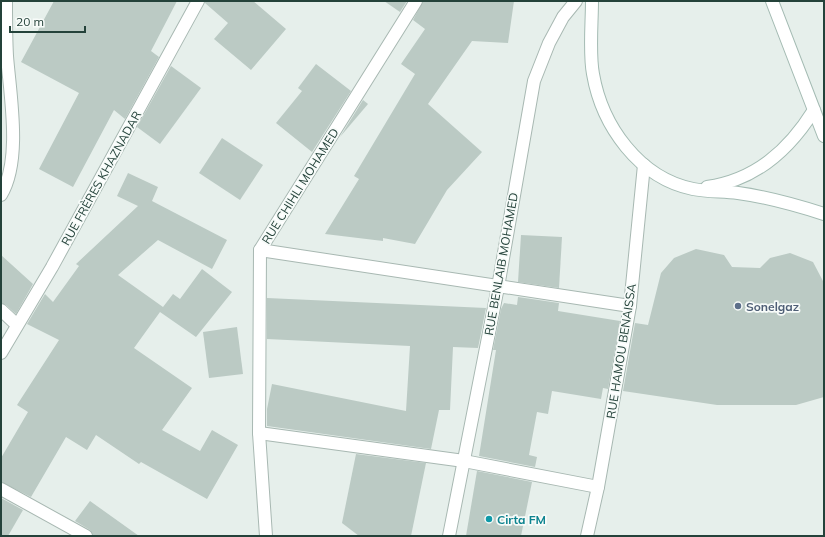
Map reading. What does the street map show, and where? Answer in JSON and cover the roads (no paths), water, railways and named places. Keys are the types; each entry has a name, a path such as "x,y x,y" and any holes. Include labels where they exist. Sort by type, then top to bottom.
{"street":[{"path":"1,195 6,186 10,172 12,143 12,99 7,56 6,1"},
{"name":"RUE FRÈRES KHAZNADAR","path":"1,353 52,267 198,1"},
{"name":"RUE CHIHLI MOHAMED","path":"266,536 259,433 260,250 416,1"},
{"name":"RUE BENLAIB MOHAMED","path":"449,536 498,287 534,81 559,24 576,1"},
{"path":"592,1 592,72 598,99 609,124 624,146 644,165 667,179 692,189 738,193 783,201 824,214"},
{"path":"772,1 824,136"},
{"path":"692,189 717,185 735,180 763,166 783,150 796,136 814,110"},
{"name":"RUE HAMOU BENAISSA","path":"590,534 630,306 644,165"},
{"path":"260,250 630,306"},
{"path":"1,310 17,326"},
{"path":"259,433 464,461 598,487"},
{"path":"1,489 86,536"}],"place":[{"name":"Sonelgaz","path":"738,306"},
{"name":"Cirta FM","path":"489,519"}]}
